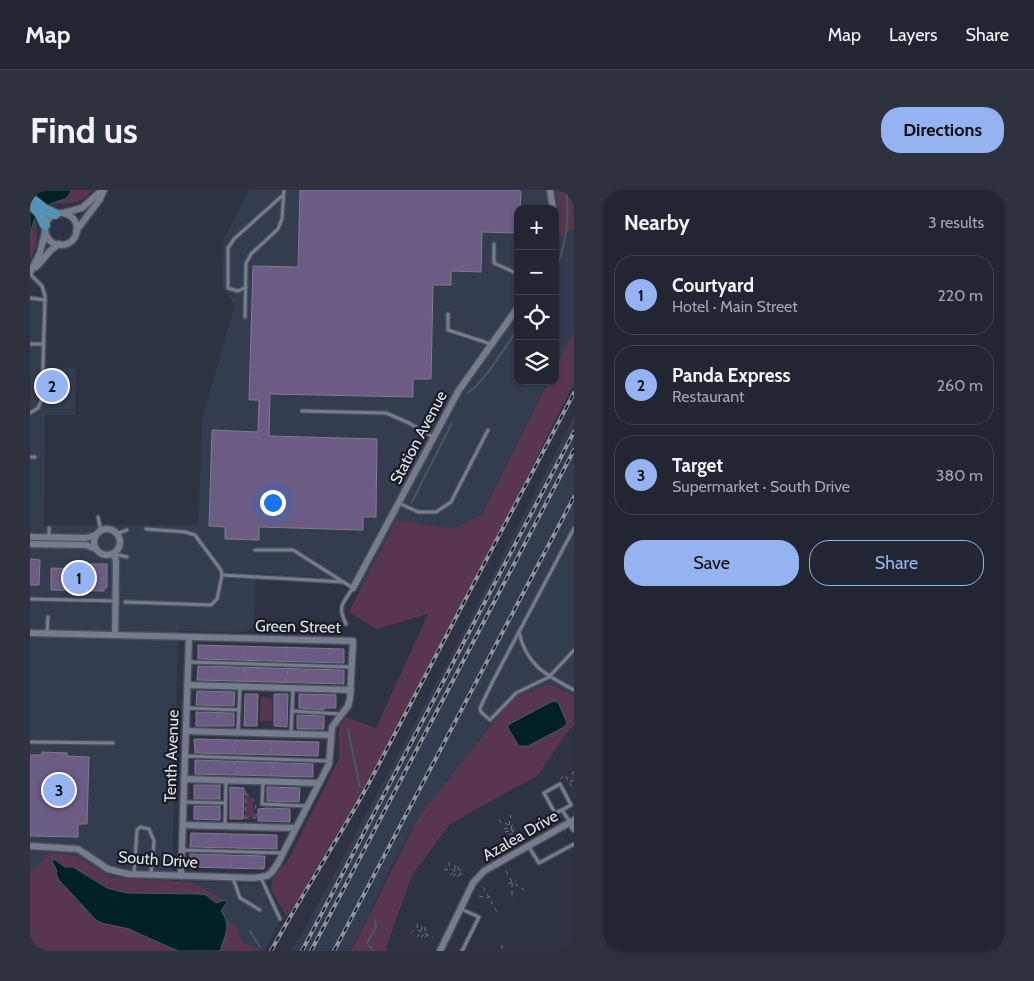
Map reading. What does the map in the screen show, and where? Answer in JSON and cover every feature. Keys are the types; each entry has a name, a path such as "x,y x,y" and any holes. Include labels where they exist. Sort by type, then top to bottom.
{"highway":[{"path":"30,198 42,211 45,228"},
{"path":"30,204 42,211 59,213"}],"street":[{"path":"30,274 40,253 45,228 50,217 82,208 103,190"},
{"path":"45,228 50,240 59,244 65,244 71,240 98,202 103,190"},
{"path":"550,190 552,205"},
{"path":"59,213 72,217 76,224 76,231"},
{"path":"30,274 51,250 59,244"},
{"name":"Station Avenue","path":"353,588 464,380 514,312"},
{"path":"30,537 49,541 86,545 106,555 114,553 118,549 119,544 116,534 111,530 86,538 49,541 30,544"},
{"path":"96,549 95,542 99,533"},
{"path":"114,553 116,562 115,635"},
{"path":"30,633 189,637"},
{"name":"Tenth Avenue","path":"181,876 189,637"},
{"name":"Green Street","path":"189,637 353,641 349,703 334,725 331,735 330,761 272,872 261,878"},
{"path":"187,685 243,684 351,690"},
{"path":"186,731 237,735 331,735"},
{"path":"184,779 320,783"},
{"name":"Azalea Drive","path":"440,951 473,883 484,871 572,821 574,829"},
{"path":"183,825 296,828"},
{"name":"South Drive","path":"30,846 78,849 108,869 121,873 261,878"}],"lane":[{"path":"245,317 246,264 251,254 278,229 282,219 284,192"},
{"path":"246,287 238,291 228,288 228,248 234,239 284,192"},
{"path":"494,244 494,263 514,272"},
{"path":"30,274 42,286 45,300 42,400 38,408 30,413"},
{"path":"30,298 45,300"},
{"path":"448,314 448,330 491,344"},
{"path":"30,344 44,344"},
{"path":"302,411 386,413 409,423 433,438"},
{"path":"398,503 418,512 436,512 451,502 488,430"},
{"path":"30,457 35,457"},
{"path":"98,517 99,533"},
{"path":"49,528 49,541"},
{"path":"574,528 493,681 480,708 481,712 490,720 516,693 549,676 574,650"},
{"path":"125,602 211,605 218,599 222,575 195,535 185,532 146,529"},
{"path":"116,534 127,530"},
{"path":"255,550 294,550 353,588 342,605 340,613 346,624"},
{"path":"114,553 118,556 126,557"},
{"path":"222,575 344,582"},
{"path":"30,599 115,601"},
{"path":"47,633 48,617"},
{"path":"519,632 528,656 535,666 574,690"},
{"path":"188,662 352,667"},
{"path":"237,735 243,684"},
{"path":"290,686 291,734"},
{"path":"186,708 239,710"},
{"path":"292,711 341,714"},
{"path":"30,742 113,743"},
{"path":"185,756 330,761"},
{"path":"224,826 226,780"},
{"path":"263,781 262,804 308,806"},
{"path":"560,784 571,805 562,810 556,814 544,792 560,784"},
{"path":"184,802 225,803"},
{"path":"562,810 572,821"},
{"path":"134,874 137,830 140,827 149,829 154,841 151,875"},
{"path":"528,846 539,863 574,844"},
{"path":"182,850 283,853"},
{"path":"233,877 240,898 260,910"},
{"path":"261,878 280,918"},
{"path":"460,908 479,917 462,951"}],"path":[{"path":"243,660 245,644"},
{"path":"286,645 287,661"},
{"path":"243,684 244,667"},
{"path":"288,668 285,678 290,686"},
{"path":"234,754 237,735"},
{"path":"270,739 272,755"},
{"path":"235,761 236,776"},
{"path":"271,776 273,762"},
{"path":"569,782 574,778 572,773 574,772"},
{"path":"560,779 565,775 574,790"},
{"path":"244,822 246,790"},
{"path":"245,794 255,802 256,822"},
{"path":"509,825 509,821 512,818 510,815"},
{"path":"245,818 256,818"},
{"path":"499,820 509,825 517,840"},
{"path":"512,829 512,825 515,823"},
{"path":"514,833 514,828 517,826"},
{"path":"512,829 507,828 505,831 514,833"},
{"path":"509,834 516,831"},
{"path":"230,848 232,833"},
{"path":"230,854 229,863 231,870"},
{"path":"449,862 451,869"},
{"path":"455,865 457,872"},
{"path":"453,876 457,872 458,865"},
{"path":"444,870 451,869 465,876"},
{"path":"460,869 461,874"},
{"path":"506,871 512,882 512,895 514,899"},
{"path":"450,875 457,872"},
{"path":"457,877 461,874"},
{"path":"508,884 516,880"},
{"path":"512,882 525,892"},
{"path":"483,887 497,912"},
{"path":"479,896 489,898 493,895"},
{"path":"416,924 418,930"},
{"path":"417,937 424,927 425,934"},
{"path":"411,933 414,930 418,930 433,938"},
{"path":"421,936 425,934"},
{"path":"502,945 502,951"}],"shaded area":[{"path":"40,190 72,190 66,199 55,202 41,211 34,221 30,240 30,204"},
{"path":"72,190 92,190 79,201 50,203 66,199"},
{"path":"249,190 574,190 574,383 453,618 318,577 256,573 254,628 244,632 178,631 172,881 260,884 279,922 265,951 109,951 30,943 30,298 48,299 46,368 76,369 75,415 45,415 44,525 198,525 202,420 235,305 222,287 223,241"},
{"path":"557,190 574,190 574,227 559,238 559,205"},
{"path":"35,219 37,240 35,250 30,259 30,240"},
{"path":"574,331 574,383 506,519 364,788 287,917 271,890 272,880 283,865 286,864 339,759 339,726 346,717 376,728 428,614 376,629 349,612 396,520 453,529 482,515 547,385 559,385 559,360"},
{"path":"574,417 574,696 550,684 418,818 389,871 352,951 290,951 302,934 465,629"},
{"path":"550,684 574,696 574,726 569,729 538,775 450,824 412,875 386,948 388,951 351,951 418,818 515,696"},
{"path":"261,697 272,698 272,721 260,721"},
{"path":"554,701 558,702 567,723 564,727 528,746 519,746 508,725"},
{"path":"246,795 253,801 255,818 246,817"},
{"path":"48,853 76,856 113,878 190,882 225,900 216,903 212,898 199,894 127,893 107,888 73,867 65,868 52,861 57,871 102,923 129,929 178,951 30,951 30,870 38,867"},
{"path":"54,859 65,867 73,867 107,888 127,893 199,894 206,895 216,903 225,900 227,902 221,911 227,926 220,951 178,951 129,929 96,920 59,880 52,861"},
{"path":"227,920 235,925 243,943 263,951 220,951 227,928"}],"building":[{"path":"300,190 519,190 521,192 520,205 514,205 514,233 482,232 481,272 451,271 451,285 433,285 431,379 413,379 413,397 270,394 269,436 377,439 376,517 363,517 363,530 259,527 259,540 225,539 225,527 209,526 212,430 258,432 259,400 249,400 253,266 298,267"},
{"path":"30,559 40,560 39,585 30,585"},
{"path":"79,564 107,564 107,588 104,588 104,591 51,590 51,568 79,569"},
{"path":"198,645 344,649 344,663 198,659"},
{"path":"198,666 344,670 344,684 197,680"},
{"path":"197,691 235,692 234,706 196,705"},
{"path":"245,694 258,694 257,726 244,726"},
{"path":"274,694 288,694 287,727 274,726"},
{"path":"299,694 336,695 336,708 324,708 324,710 299,708"},
{"path":"196,712 234,713 234,726 196,726"},
{"path":"297,715 324,716 324,729 297,729"},
{"path":"194,739 319,742 318,756 195,753"},
{"path":"42,752 67,753 67,756 89,757 87,824 78,824 78,837 30,836 30,755 42,755"},
{"path":"195,760 313,764 313,777 195,774"},
{"path":"194,785 220,785 220,799 194,799"},
{"path":"230,787 244,788 243,819 230,819"},
{"path":"267,787 300,788 299,802 267,801"},
{"path":"194,806 220,806 220,820 194,819"},
{"path":"258,809 290,809 290,822 258,821"},
{"path":"191,833 277,835 277,849 190,847"},
{"path":"190,854 265,856 264,869 190,867"}],"waterway":[{"path":"559,261 566,232 568,212 566,190"},
{"path":"467,393 487,374 514,335"},
{"path":"412,502 452,423"},
{"path":"348,730 360,787"},
{"path":"373,951 367,943 376,927 375,919"},
{"path":"250,931 260,947"}],"railway":[{"path":"271,951 369,783 574,393"},
{"path":"302,951 574,432"},
{"path":"311,951 574,450"},
{"path":"334,951 574,497"}],"place":[{"name":"Panda Express","path":"52,386"},
{"name":"Courtyard","path":"79,578"},
{"name":"Target","path":"59,790"}]}
